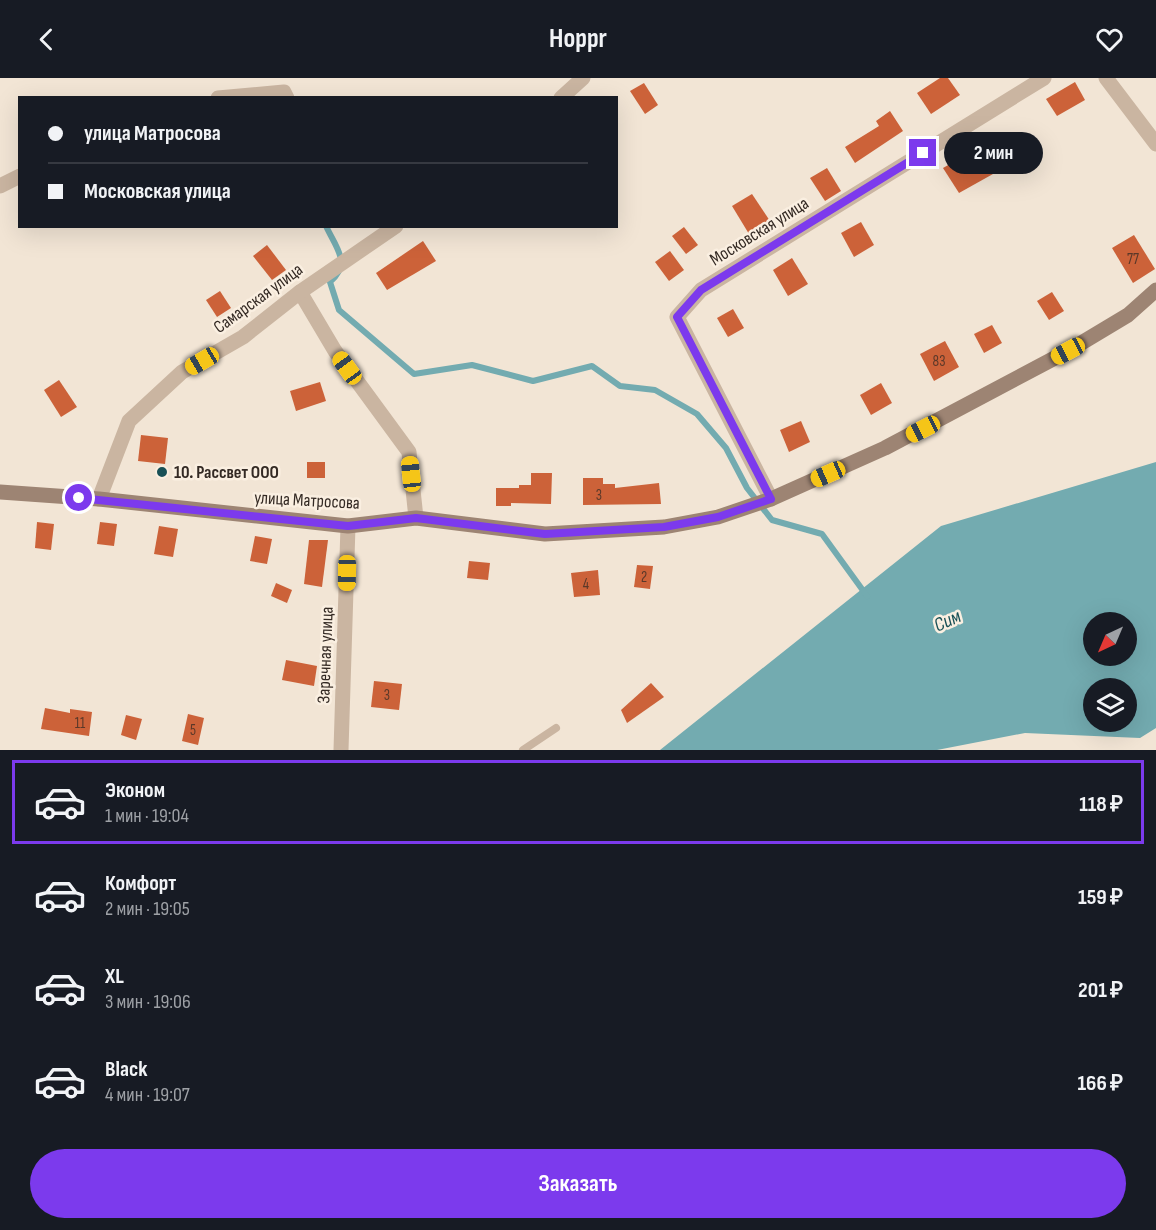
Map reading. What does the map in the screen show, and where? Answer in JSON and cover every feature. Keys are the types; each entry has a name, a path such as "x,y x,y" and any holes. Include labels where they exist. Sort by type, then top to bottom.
{"main road":[{"name":"улица Матросова","path":"0,492 99,499 348,526 416,518 545,534 664,527 718,517 771,499 885,448 1068,351 1128,315 1156,290"}],"street":[{"path":"563,96 583,78"},
{"name":"Московская улица","path":"771,499 677,317 701,290 1044,78"},
{"path":"1107,78 1156,144"},
{"path":"240,96 284,92 286,96"},
{"path":"0,186 18,177"},
{"name":"Самарская улица","path":"99,499 129,421 182,372 243,337 300,292 393,228"},
{"path":"300,292 335,351 409,452 416,518"},
{"name":"Заречная улица","path":"341,750 348,526"}],"lane":[{"path":"523,750 556,728"}],"water":[{"name":"Сим","path":"1156,462 1156,728 1140,738 1025,733 937,750 660,750 941,526"}],"building":[{"path":"940,78 948,78 960,95 931,114 917,93"},
{"path":"1075,82 1085,100 1057,116 1046,99"},
{"path":"644,83 658,105 645,114 630,91"},
{"path":"890,111 903,131 855,163 845,147 879,126 876,121"},
{"path":"978,148 993,174 959,193 943,168"},
{"path":"827,168 841,191 825,201 810,178"},
{"path":"752,194 770,221 749,234 732,206"},
{"path":"861,222 874,245 854,257 841,233"},
{"path":"684,227 698,245 686,254 672,236"},
{"path":"1134,235 1155,269 1133,283 1112,248"},
{"path":"423,241 436,261 387,290 376,273"},
{"path":"267,245 286,270 272,280 253,256"},
{"path":"670,251 684,270 669,281 655,262"},
{"path":"792,258 808,284 788,296 773,270"},
{"path":"220,291 231,308 217,317 206,300"},
{"path":"1052,292 1064,311 1049,320 1037,301"},
{"path":"733,309 744,328 728,337 717,318"},
{"path":"992,325 1002,343 984,353 974,334"},
{"path":"945,341 959,367 934,381 920,354"},
{"path":"59,380 77,407 61,417 44,390"},
{"path":"320,382 326,401 296,411 290,391"},
{"path":"881,383 892,403 871,415 860,395"},
{"path":"801,421 810,442 789,452 780,430"},
{"path":"141,435 168,438 165,464 138,461"},
{"path":"307,462 325,462 325,478 307,478"},
{"path":"531,473 552,473 551,504 511,503 511,506 496,506 496,488 519,488 519,485 531,485"},
{"path":"583,478 603,478 603,484 615,484 615,488 659,483 661,504 583,505"},
{"path":"37,522 54,524 51,550 35,548"},
{"path":"100,522 117,524 114,546 97,544"},
{"path":"159,526 178,529 173,557 154,554"},
{"path":"255,536 272,539 267,564 250,561"},
{"path":"309,540 328,540 322,587 304,584"},
{"path":"469,561 490,563 488,580 467,578"},
{"path":"637,565 653,566 650,589 634,587"},
{"path":"598,570 600,595 574,597 571,573"},
{"path":"276,583 292,590 287,603 271,596"},
{"path":"286,660 317,666 314,686 282,680"},
{"path":"374,681 402,684 399,710 371,707"},
{"path":"651,683 664,697 627,723 621,710"},
{"path":"45,708 70,713 70,709 92,712 89,736 41,729"},
{"path":"188,714 204,718 198,745 182,741"},
{"path":"126,715 142,719 136,740 121,735"}],"waterway":[{"path":"327,228 340,255 340,268 330,282 339,310 414,374 472,365 533,381 592,366 620,386 655,390 697,414 726,448 747,488 772,520 822,534 867,596"}],"place":[{"name":"10. Рассвет ООО","path":"162,472"}],"route":[{"path":"79,498 348,526 416,518 545,534 664,527 718,517 771,499 722,409 677,317 687,303 701,290 923,153"}]}
